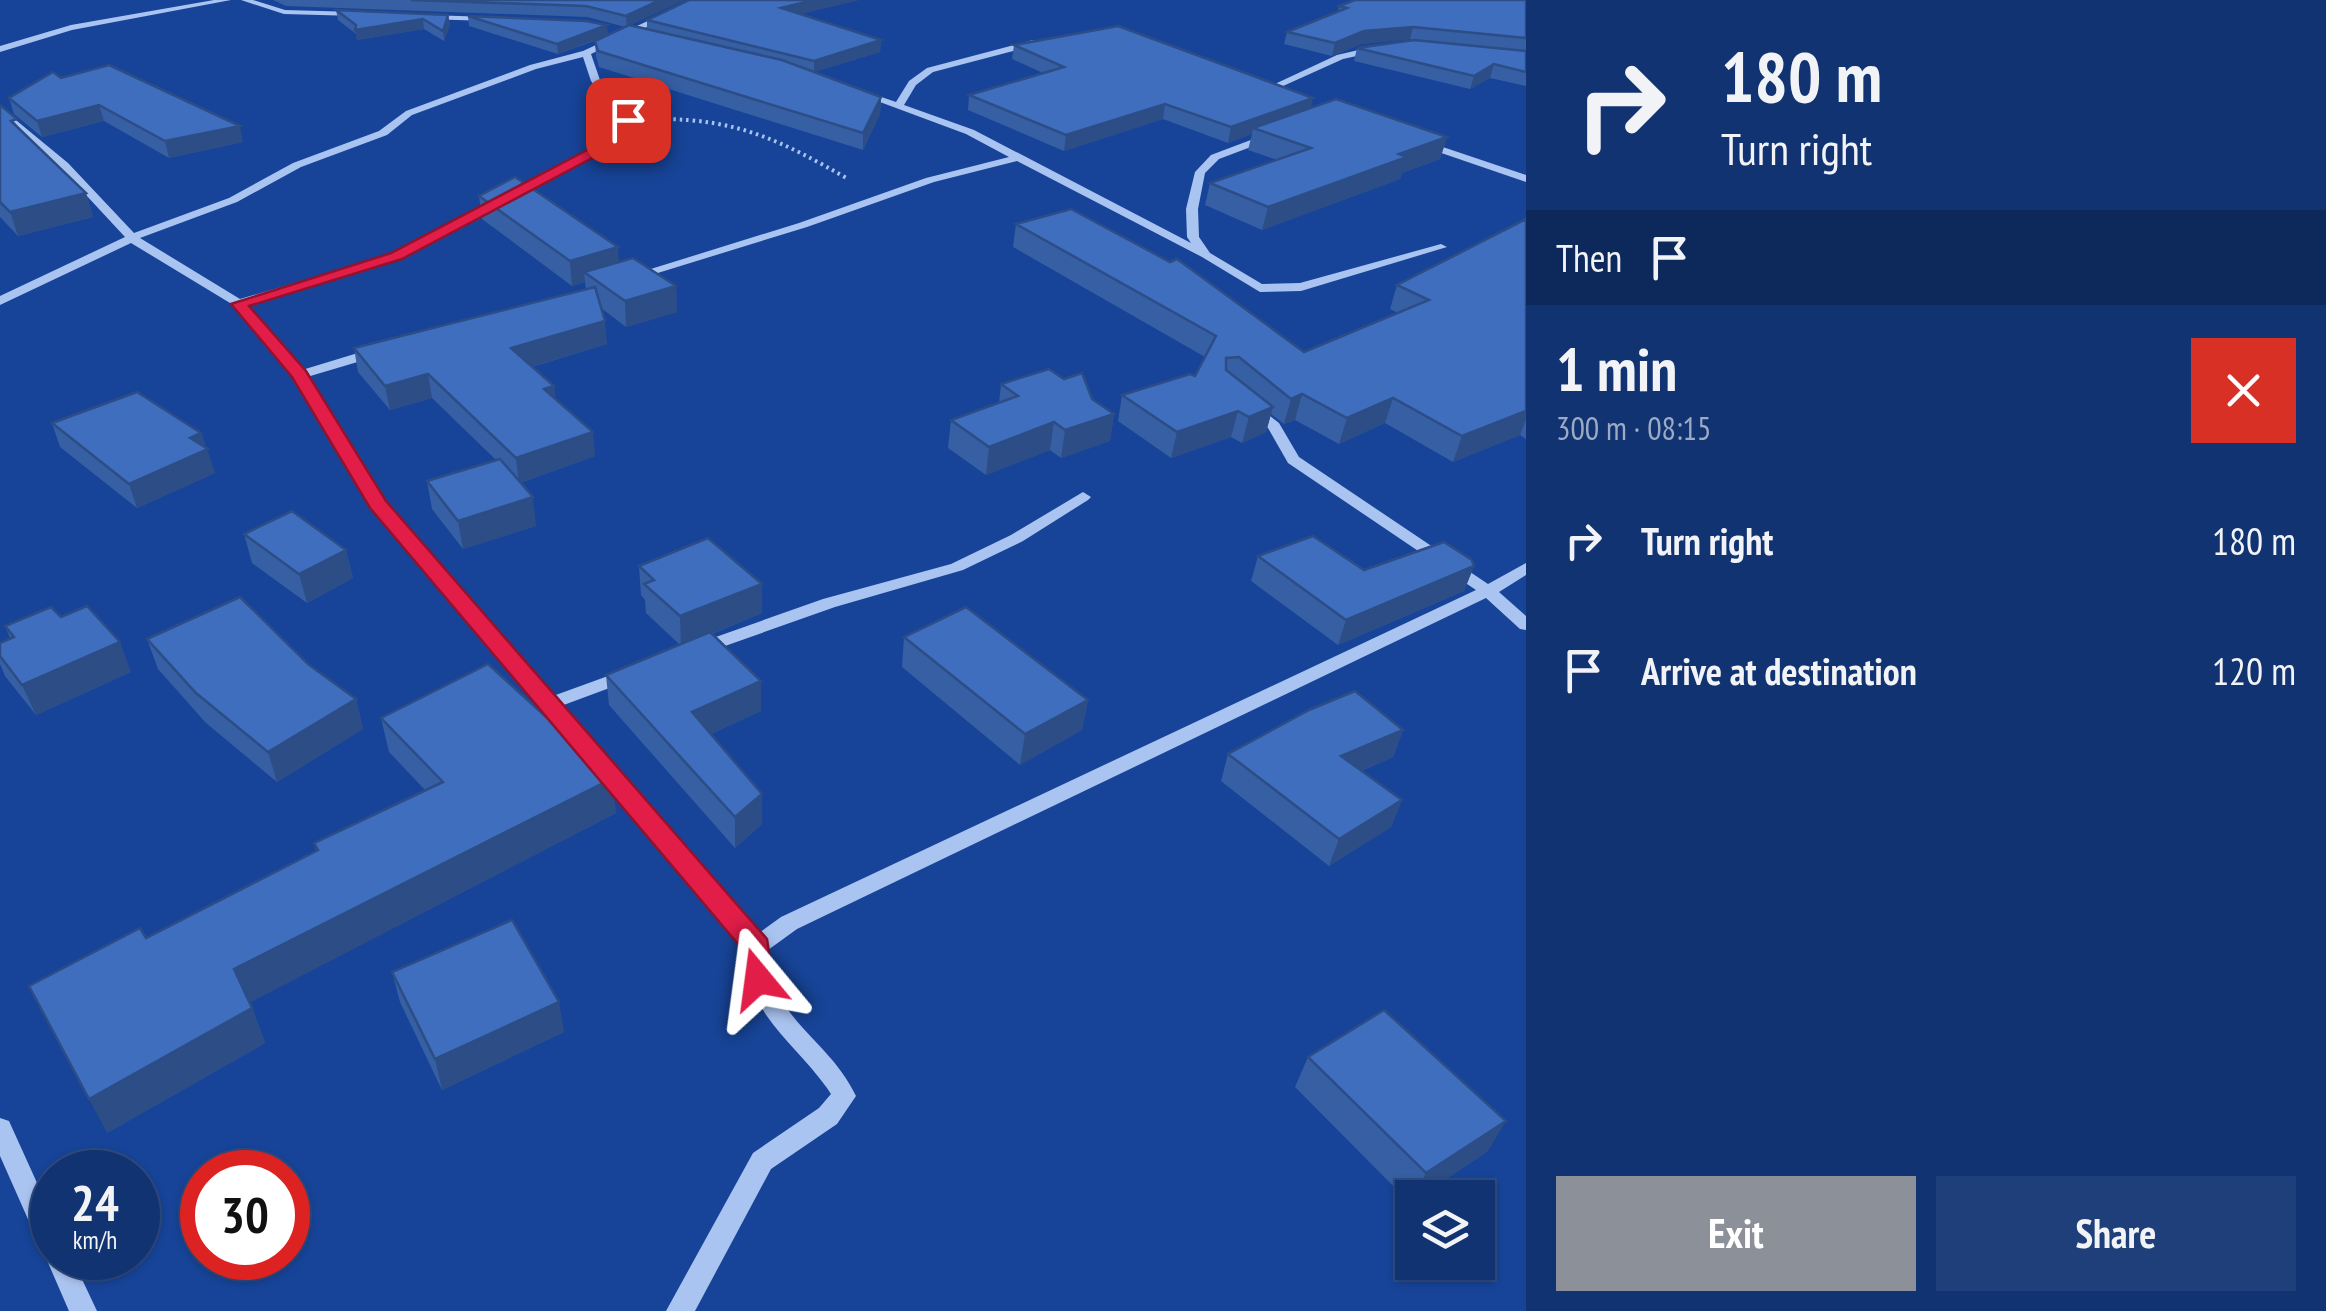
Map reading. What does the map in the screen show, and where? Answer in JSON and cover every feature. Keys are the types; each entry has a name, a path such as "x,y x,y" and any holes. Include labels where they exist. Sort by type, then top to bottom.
{"street":[{"path":"0,48 71,28 226,0"},
{"path":"246,0 284,12 360,14"},
{"path":"0,301 153,228 233,200 297,165 383,133 409,113 533,67 586,52 699,0"},
{"path":"413,17 511,20"},
{"path":"602,27 650,39"},
{"path":"899,105 912,83 930,70 1048,40"},
{"path":"1269,89 1340,56 1394,48"},
{"path":"239,304 396,256 592,153 617,136 628,120 596,81 586,52"},
{"path":"1250,81 1285,95"},
{"path":"843,87 970,132 1206,255 1260,288 1301,288 1441,247"},
{"path":"0,110 64,165 133,239 239,304 300,375 378,504 757,946 758,979 774,1006 835,1075 844,1096 828,1116 762,1161 680,1311"},
{"path":"1206,255 1193,237 1192,209 1200,172 1215,156 1283,131"},
{"path":"1408,138 1526,179"},
{"path":"616,281 884,199 930,180 1016,158"},
{"path":"300,375 393,347"},
{"path":"1243,402 1274,426 1293,460 1488,592 1526,625"},
{"path":"680,656 829,602 957,568 1018,538 1083,497"},
{"path":"757,946 789,924 1488,592 1526,568"},
{"path":"551,703 643,670"},
{"path":"0,1129 30,1195"},
{"path":"69,1280 83,1311"}],"path":[{"path":"628,120 699,118 757,128 884,199"}],"building":[{"path":"411,0 660,0 626,16 586,6"},
{"path":"689,0 814,0 781,8 881,40 814,61 647,20"},
{"path":"1355,0 1526,0 1526,38 1413,27 1364,31 1335,43 1287,32 1347,8 1339,6"},
{"path":"336,10 448,15 443,31 423,19 355,30 356,25"},
{"path":"468,16 586,21 607,25 557,44"},
{"path":"629,25 782,60 881,97 863,133 598,51 595,41"},
{"path":"1118,26 1313,98 1231,127 1165,104 1066,135 969,95 1064,67 1014,45"},
{"path":"1414,40 1526,51 1526,72 1494,64 1474,76 1357,48"},
{"path":"109,65 240,126 165,141 99,105 37,121 9,98 53,72 61,78"},
{"path":"1336,99 1447,137 1399,154 1407,157 1268,207 1210,183 1311,148 1253,128"},
{"path":"0,105 17,119 11,121 86,193 10,212 0,202"},
{"path":"515,177 618,247 570,261 479,196"},
{"path":"1071,209 1170,262 1177,259 1304,352 1429,300 1397,285 1526,219 1526,411 1462,436 1393,398 1347,418 1302,394 1291,399 1239,357 1226,358 1226,370 1273,407 1249,417 1238,411 1177,432 1122,395 1190,374 1195,376 1216,336 1016,224"},
{"path":"633,258 676,286 625,301 584,272"},
{"path":"595,287 605,321 511,348 554,386 544,389 593,432 516,458 428,374 385,386 354,348"},
{"path":"1049,369 1064,379 1082,373 1092,399 1114,414 1065,430 1054,422 989,447 951,420 1018,396 1001,384"},
{"path":"137,392 201,433 190,438 208,449 129,484 52,423"},
{"path":"500,459 533,497 458,521 427,481"},
{"path":"292,511 346,550 299,574 244,534"},
{"path":"1313,536 1364,570 1444,542 1472,560 1474,566 1346,620 1258,556"},
{"path":"708,538 762,584 680,616 644,584 654,580 639,566"},
{"path":"240,597 308,664 356,699 268,752 196,693 147,639"},
{"path":"87,606 120,642 22,685 0,656 0,643 14,637 5,626 51,607 61,617"},
{"path":"966,607 1088,700 1025,734 904,637"},
{"path":"710,632 761,681 692,712 762,794 735,817 606,675"},
{"path":"488,664 613,778 234,969 252,1008 89,1099 29,986 140,928 146,938 318,850 314,843 443,782 381,718"},
{"path":"1355,691 1403,730 1341,756 1402,800 1339,839 1228,754 1309,710"},
{"path":"512,920 559,1002 435,1059 392,972"},
{"path":"1384,1010 1506,1121 1426,1173 1308,1057"}],"route":[{"path":"628,120 617,136 592,153 396,256 239,304 300,375 378,504 757,946 758,979"}]}
